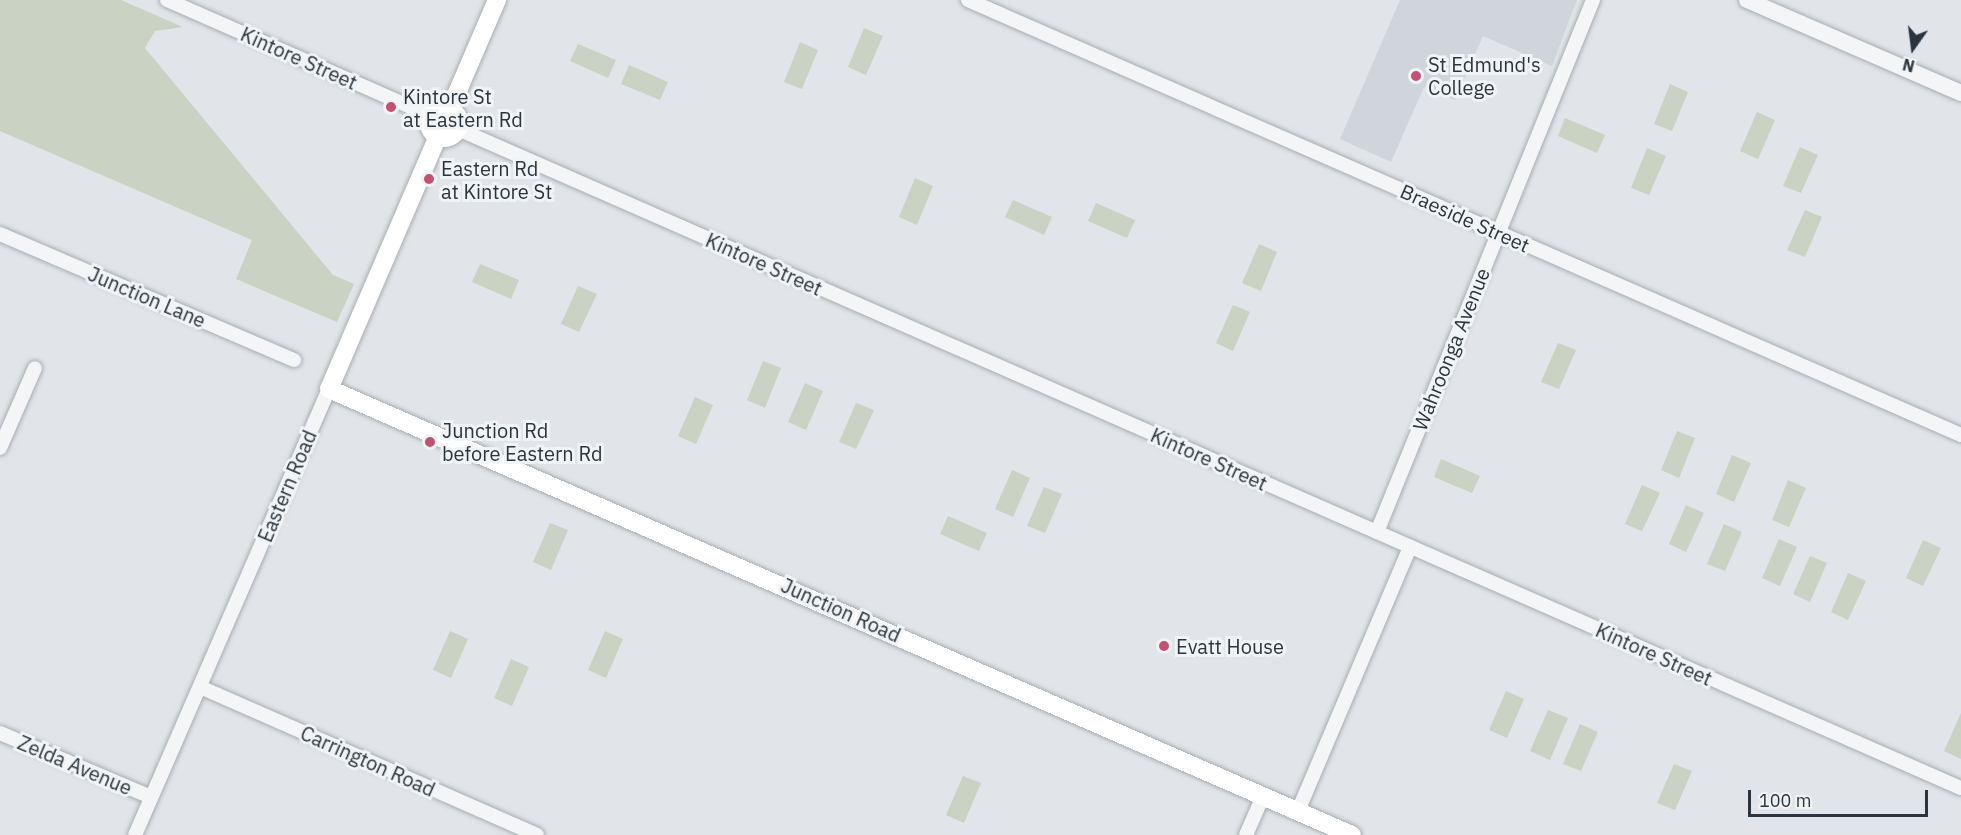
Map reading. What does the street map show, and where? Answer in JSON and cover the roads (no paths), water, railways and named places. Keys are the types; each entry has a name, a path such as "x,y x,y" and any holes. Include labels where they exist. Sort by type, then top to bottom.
{"main road":[{"path":"450,109 458,117 458,129 449,137 438,136 430,126 431,116 450,109 497,0"},
{"name":"Eastern Road","path":"329,389 438,136"},
{"name":"Junction Road","path":"329,389 1352,835"}],"street":[{"name":"Kintore Street","path":"167,0 431,116"},
{"name":"Braeside Street","path":"968,0 1961,435"},
{"name":"Wahroonga Avenue","path":"1377,532 1593,0"},
{"path":"1746,0 1961,93"},
{"name":"Kintore Street","path":"458,129 1961,788"},
{"name":"Junction Lane","path":"0,234 294,360"},
{"path":"0,448 35,368"},
{"name":"Eastern Road","path":"135,835 329,389"},
{"path":"1298,811 1410,547"},
{"name":"Carrington Road","path":"200,687 537,835"},
{"name":"Zelda Avenue","path":"0,733 151,797"},
{"path":"1246,835 1263,796"}],"place":[{"name":"St Edmund's College","path":"1416,76"},
{"name":"Kintore St at Eastern Rd","path":"391,107"},
{"name":"Eastern Rd at Kintore St","path":"429,179"},
{"name":"Junction Rd before Eastern Rd","path":"430,442"},
{"name":"Evatt House","path":"1164,646"}]}
